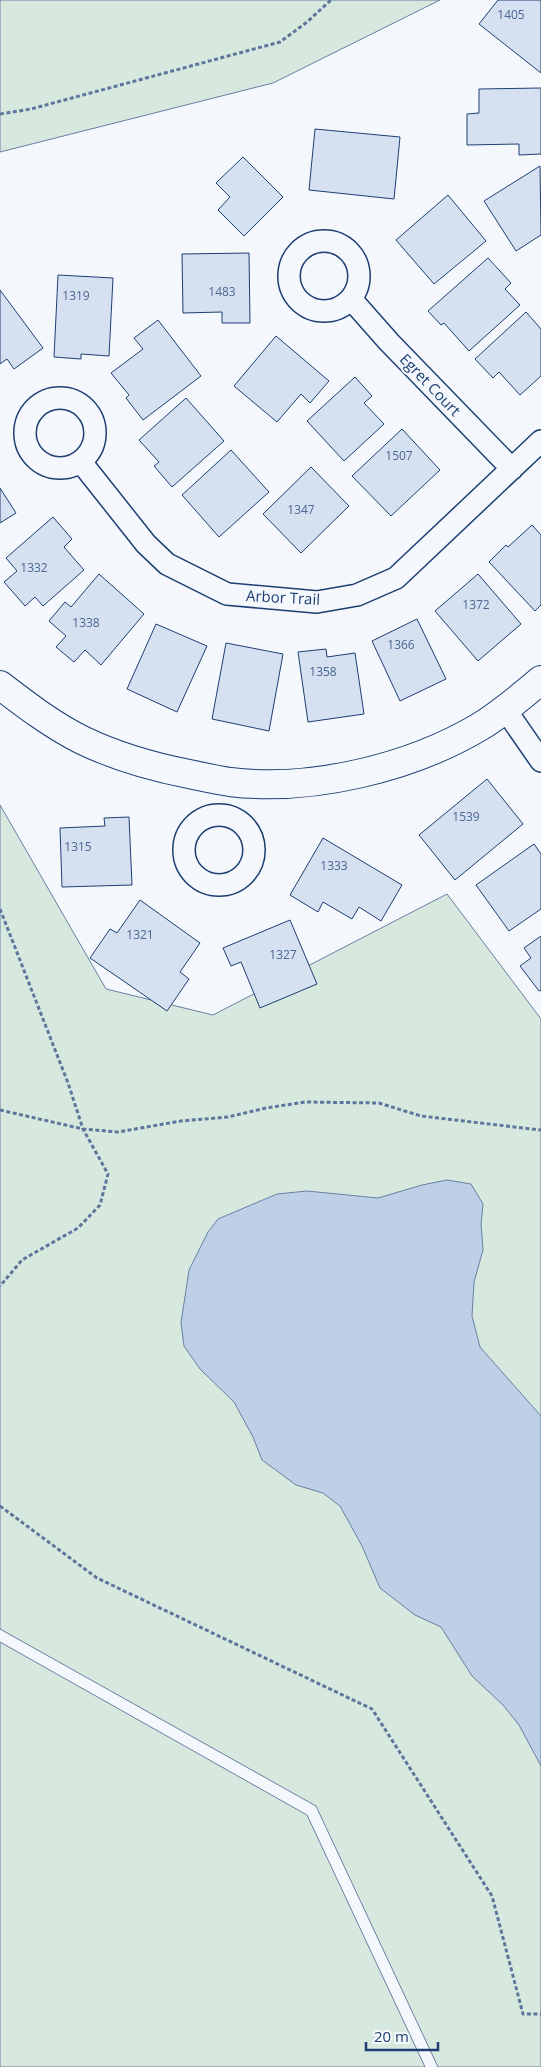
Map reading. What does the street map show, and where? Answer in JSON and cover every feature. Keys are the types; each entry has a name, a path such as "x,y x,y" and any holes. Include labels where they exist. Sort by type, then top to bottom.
{"street":[{"name":"Egret Court","path":"351,299 389,342 512,469"},
{"name":"Arbor Trail","path":"80,462 146,544 168,564 227,594 318,602 357,595 396,578 541,442"},
{"path":"0,685 34,712 82,740 130,760 173,771 231,782 290,783 325,780 382,768 436,749 481,726 541,680"},
{"path":"505,708 541,761"},
{"path":"226,815 231,782"}],"path":[{"path":"0,114 31,109 280,42 307,22 331,0"},
{"path":"0,909 68,1083 83,1129 108,1174 100,1205 78,1228 22,1260 0,1286"},
{"path":"0,1110 83,1129 118,1132 181,1121 228,1117 266,1108 305,1102 379,1103 421,1116 541,1130"},
{"path":"0,1506 97,1578 372,1709 492,1896 523,2014 541,2014"}],"shaded area":[{"path":"0,0 440,0 273,83 0,152"},
{"path":"0,805 106,989 213,1015 447,894 541,1019 541,2067 438,2067 316,1806 0,1629"},
{"path":"0,1642 307,1815 425,2067 0,2067"}],"water":[{"path":"447,1180 471,1184 483,1204 481,1224 483,1250 474,1282 472,1316 480,1347 541,1416 541,1766 519,1725 503,1705 472,1676 441,1627 415,1615 380,1588 362,1546 340,1506 323,1493 296,1485 262,1460 253,1437 234,1402 200,1369 184,1346 181,1323 189,1270 208,1232 218,1219 277,1194 307,1191 378,1198"}],"building":[{"path":"498,0 541,0 541,73 479,24"},
{"path":"541,88 541,154 519,155 519,144 467,145 467,114 479,113 479,89"},
{"path":"315,129 400,137 394,199 309,190"},
{"path":"243,157 283,197 244,236 218,210 230,197 216,183"},
{"path":"540,166 541,235 516,251 484,201"},
{"path":"448,195 486,241 434,284 396,240"},
{"path":"249,253 250,323 222,323 222,312 183,313 182,254"},
{"path":"488,258 511,283 505,289 520,305 469,351 444,323 441,325 428,311"},
{"path":"58,275 113,278 109,356 81,354 81,359 54,357"},
{"path":"0,290 43,348 14,369 7,359 0,364"},
{"path":"526,312 541,329 541,376 520,395 499,372 493,378 475,359"},
{"path":"158,320 201,376 143,420 126,398 129,395 111,373 143,349 134,338"},
{"path":"276,336 329,381 310,403 301,394 277,422 234,386"},
{"path":"355,377 372,396 364,403 384,424 344,461 307,421"},
{"path":"186,398 224,441 172,487 154,466 159,462 139,440"},
{"path":"402,429 440,470 391,516 352,476"},
{"path":"231,450 269,492 219,537 182,495"},
{"path":"311,467 349,506 301,553 263,514"},
{"path":"0,488 16,513 0,523"},
{"path":"53,517 72,539 64,547 84,570 43,606 35,597 25,606 4,582 17,571 6,558"},
{"path":"532,525 541,535 541,605 535,611 489,562 506,545 508,547"},
{"path":"99,574 144,614 101,665 85,650 74,662 56,647 66,636 49,621 65,602 71,607"},
{"path":"478,574 521,624 478,661 435,611"},
{"path":"417,619 446,679 400,701 372,641"},
{"path":"156,624 207,646 177,712 127,689"},
{"path":"226,643 283,654 269,731 212,719"},
{"path":"326,649 327,657 355,653 364,714 308,722 298,652"},
{"path":"487,779 523,824 455,880 419,835"},
{"path":"129,817 132,885 62,887 60,828 105,826 104,818"},
{"path":"323,838 402,885 381,921 359,907 352,919 323,902 318,912 290,895"},
{"path":"534,844 541,854 541,909 509,931 476,885"},
{"path":"140,900 200,943 180,972 189,979 167,1011 90,958 110,929 117,933"},
{"path":"290,920 317,984 260,1008 241,962 231,966 223,948"},
{"path":"541,936 541,990 539,991 520,966 531,958 524,948"}]}
